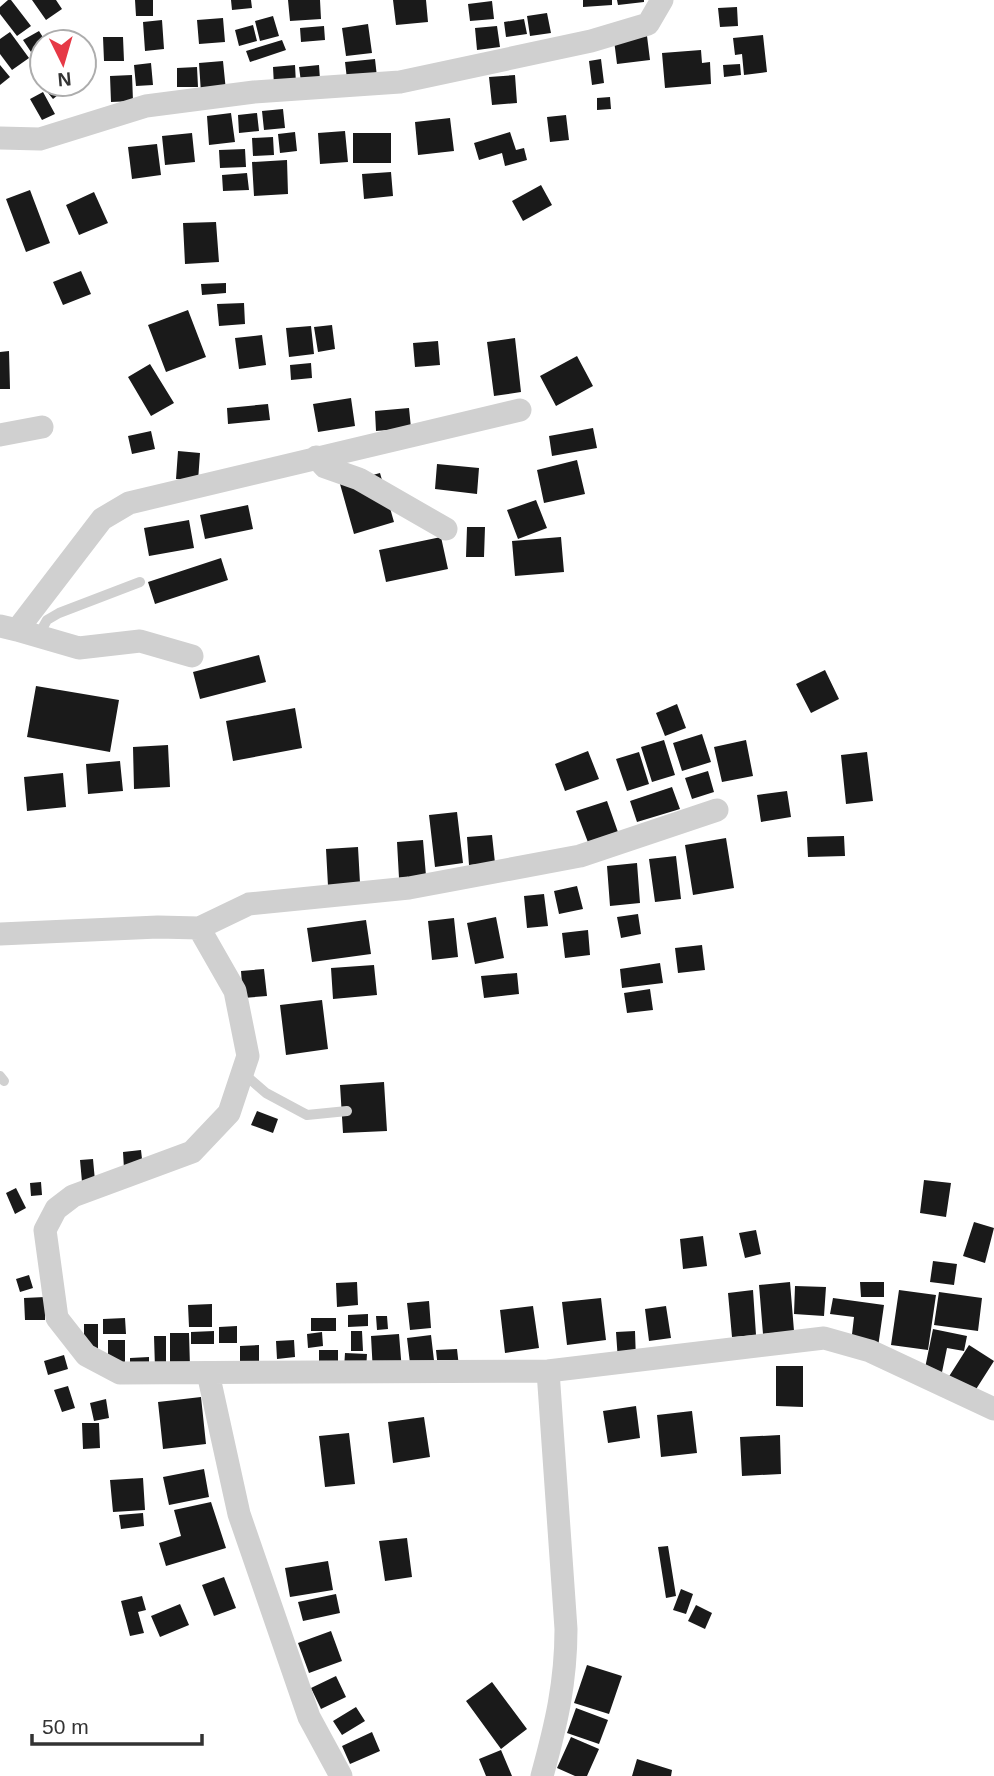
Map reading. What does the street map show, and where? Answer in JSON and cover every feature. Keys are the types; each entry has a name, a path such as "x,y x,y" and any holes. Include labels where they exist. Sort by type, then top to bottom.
{"street":[{"path":"0,138 40,139 146,106 254,92 400,82 591,41 648,24 662,0"},
{"path":"192,656 140,641 79,648 18,631 102,519 129,503 520,410"},
{"path":"0,435 42,427"},
{"path":"316,457 326,467 359,479 446,529"},
{"path":"0,934 158,927 199,928 249,904 409,888 580,856 717,810"},
{"path":"199,928 235,991 248,1056 229,1113 192,1152 73,1196 55,1209 45,1230 57,1318 86,1355 120,1373 548,1371 824,1338 870,1351 994,1409"},
{"path":"542,1776 556,1728 566,1670 566,1629 548,1371"},
{"path":"208,1373 239,1514 309,1717 341,1776"}],"lane":[{"path":"18,631 140,582"},
{"path":"243,1073 265,1093 307,1115 347,1111"}],"building":[{"path":"11,0 31,26 17,36 0,14 0,7"},
{"path":"32,0 56,0 62,9 46,20"},
{"path":"135,0 153,0 153,16 136,16"},
{"path":"231,0 251,0 252,8 232,10"},
{"path":"288,0 320,0 321,19 290,21"},
{"path":"393,0 426,0 428,22 396,25"},
{"path":"583,0 612,0 612,5 583,7"},
{"path":"617,0 644,0 644,2 618,5"},
{"path":"492,1 494,19 470,21 468,4"},
{"path":"737,7 738,26 720,27 718,8"},
{"path":"547,13 551,33 530,36 527,16"},
{"path":"273,16 279,36 260,41 255,21"},
{"path":"223,18 225,42 199,44 197,20"},
{"path":"524,19 527,34 506,37 504,22"},
{"path":"162,20 164,49 145,51 143,22"},
{"path":"368,24 372,53 346,56 342,28"},
{"path":"253,25 257,41 239,46 235,30"},
{"path":"324,26 325,40 301,42 300,28"},
{"path":"497,26 500,47 477,50 475,28"},
{"path":"10,32 28,59 12,70 0,54 0,39"},
{"path":"763,35 767,72 744,75 742,54 735,55 733,38"},
{"path":"647,36 650,60 617,64 614,40"},
{"path":"103,37 123,37 124,61 104,61"},
{"path":"282,40 286,50 250,62 246,51"},
{"path":"701,50 702,63 710,62 711,84 665,88 662,53"},
{"path":"375,59 377,77 347,79 345,62"},
{"path":"601,59 604,83 592,85 589,61"},
{"path":"223,61 226,91 201,93 199,63"},
{"path":"151,63 153,85 136,86 134,65"},
{"path":"740,64 741,75 724,77 723,65"},
{"path":"0,65 10,77 0,85"},
{"path":"295,65 296,84 274,86 273,67"},
{"path":"319,65 320,80 301,82 299,67"},
{"path":"197,67 198,87 177,87 177,68"},
{"path":"132,75 133,101 111,102 110,76"},
{"path":"515,75 517,103 492,105 489,77"},
{"path":"610,97 611,109 597,110 597,98"},
{"path":"46,98 55,114 42,120 30,99"},
{"path":"283,109 285,128 264,130 262,111"},
{"path":"231,113 235,142 209,145 207,116"},
{"path":"257,113 259,131 239,133 238,115"},
{"path":"566,115 569,140 550,142 547,117"},
{"path":"450,118 454,151 418,155 415,122"},
{"path":"345,131 348,162 320,164 318,133"},
{"path":"295,132 297,151 280,153 278,134"},
{"path":"510,132 516,150 524,148 527,160 505,166 502,153 479,160 474,143"},
{"path":"192,133 195,162 165,165 162,136"},
{"path":"353,133 391,133 391,163 353,163"},
{"path":"273,137 274,155 253,156 252,138"},
{"path":"157,144 161,175 132,179 128,147"},
{"path":"245,149 246,167 220,168 219,150"},
{"path":"287,160 288,194 254,196 252,162"},
{"path":"391,172 393,196 364,199 362,174"},
{"path":"247,173 249,190 223,191 222,175"},
{"path":"541,185 552,205 523,221 512,201"},
{"path":"30,190 50,243 26,252 6,199"},
{"path":"94,192 108,223 79,235 66,205"},
{"path":"216,222 219,262 185,264 183,223"},
{"path":"81,271 91,294 63,305 53,282"},
{"path":"226,283 226,293 202,295 201,284"},
{"path":"244,303 245,324 219,326 217,304"},
{"path":"188,310 206,357 166,372 148,325"},
{"path":"332,325 335,349 318,352 314,327"},
{"path":"311,326 314,354 289,357 286,328"},
{"path":"262,335 266,365 239,369 235,338"},
{"path":"515,338 521,392 494,396 487,342"},
{"path":"438,341 440,365 415,367 413,343"},
{"path":"9,351 10,389 0,389 0,352"},
{"path":"577,356 593,386 556,406 540,376"},
{"path":"311,363 312,378 291,380 290,365"},
{"path":"150,364 174,403 151,416 128,377"},
{"path":"351,398 355,426 318,432 313,404"},
{"path":"268,404 270,420 228,424 227,408"},
{"path":"409,408 411,428 376,431 375,411"},
{"path":"593,428 597,448 552,456 549,436"},
{"path":"151,431 155,449 132,454 128,436"},
{"path":"178,451 200,453 198,481 176,479"},
{"path":"577,460 585,494 544,503 537,470"},
{"path":"437,464 479,468 477,494 435,489"},
{"path":"380,473 394,522 354,534 340,484"},
{"path":"536,500 547,528 518,539 507,510"},
{"path":"248,505 253,529 205,539 200,515"},
{"path":"189,520 194,548 149,556 144,528"},
{"path":"467,527 485,527 484,557 466,557"},
{"path":"441,537 448,569 386,582 379,550"},
{"path":"561,537 564,572 515,576 512,541"},
{"path":"221,558 228,580 155,604 148,582"},
{"path":"259,655 266,682 200,699 193,672"},
{"path":"825,670 839,699 811,713 796,684"},
{"path":"36,686 119,700 110,752 27,737"},
{"path":"677,704 686,728 665,736 656,713"},
{"path":"295,708 302,748 233,761 226,721"},
{"path":"702,734 711,762 682,771 673,743"},
{"path":"664,740 675,775 652,782 641,747"},
{"path":"746,740 753,776 722,782 714,747"},
{"path":"168,745 170,787 134,789 133,747"},
{"path":"588,751 599,779 565,791 555,764"},
{"path":"639,752 649,784 627,791 616,759"},
{"path":"867,752 873,801 846,804 841,755"},
{"path":"120,761 123,791 88,794 86,764"},
{"path":"708,771 714,792 692,799 685,778"},
{"path":"63,773 66,807 27,811 24,777"},
{"path":"672,787 680,809 637,822 630,801"},
{"path":"787,791 791,817 761,822 757,795"},
{"path":"607,801 619,835 589,845 576,811"},
{"path":"457,812 463,863 435,867 429,815"},
{"path":"492,835 495,863 469,865 467,837"},
{"path":"844,836 845,856 808,857 807,837"},
{"path":"726,838 734,888 693,895 685,845"},
{"path":"423,840 426,876 399,878 397,842"},
{"path":"358,847 360,883 328,886 326,849"},
{"path":"676,856 681,899 655,902 649,859"},
{"path":"637,863 640,903 610,906 607,866"},
{"path":"577,886 583,909 559,914 554,891"},
{"path":"544,894 548,926 527,928 524,896"},
{"path":"638,914 641,934 621,938 617,917"},
{"path":"496,917 504,958 475,964 467,923"},
{"path":"454,918 458,957 432,960 428,921"},
{"path":"366,920 371,954 312,962 307,928"},
{"path":"588,930 590,955 565,958 562,933"},
{"path":"702,945 705,970 678,973 675,948"},
{"path":"660,963 663,983 622,988 620,969"},
{"path":"374,965 377,995 333,999 331,968"},
{"path":"264,969 267,996 243,998 241,971"},
{"path":"517,973 519,994 484,998 481,976"},
{"path":"650,989 653,1010 627,1013 624,993"},
{"path":"322,1000 328,1049 286,1055 280,1005"},
{"path":"384,1082 387,1131 343,1133 340,1085"},
{"path":"257,1111 278,1119 273,1133 251,1125"},
{"path":"141,1150 143,1168 124,1169 123,1152"},
{"path":"93,1159 95,1181 82,1182 80,1160"},
{"path":"924,1180 951,1183 946,1217 920,1213"},
{"path":"41,1182 42,1195 31,1196 30,1183"},
{"path":"16,1188 26,1208 15,1214 6,1193"},
{"path":"974,1222 994,1228 985,1263 963,1256"},
{"path":"756,1230 761,1254 745,1258 739,1233"},
{"path":"703,1236 707,1266 683,1269 680,1239"},
{"path":"933,1261 957,1264 954,1285 930,1282"},
{"path":"29,1275 33,1288 20,1292 16,1279"},
{"path":"357,1282 358,1305 337,1307 336,1283"},
{"path":"790,1282 794,1331 763,1334 759,1285"},
{"path":"860,1282 884,1282 884,1297 861,1297"},
{"path":"795,1286 826,1287 824,1316 794,1314"},
{"path":"753,1290 756,1335 732,1337 728,1293"},
{"path":"899,1290 936,1295 928,1350 891,1345"},
{"path":"939,1292 982,1298 978,1331 934,1325"},
{"path":"45,1297 45,1320 25,1320 24,1298"},
{"path":"601,1298 606,1340 567,1345 562,1302"},
{"path":"833,1298 884,1305 878,1347 851,1343 854,1317 830,1314"},
{"path":"429,1301 431,1328 410,1330 407,1303"},
{"path":"212,1304 212,1327 189,1327 188,1305"},
{"path":"533,1306 539,1348 505,1353 500,1310"},
{"path":"666,1306 671,1338 649,1341 645,1309"},
{"path":"368,1314 368,1326 348,1327 348,1315"},
{"path":"376,1316 387,1316 388,1329 377,1330"},
{"path":"125,1318 126,1334 103,1334 103,1319"},
{"path":"311,1318 336,1318 336,1331 311,1331"},
{"path":"84,1324 98,1324 98,1351 84,1351"},
{"path":"237,1326 237,1343 219,1343 219,1327"},
{"path":"933,1329 967,1336 964,1351 947,1348 941,1377 924,1373"},
{"path":"214,1331 214,1344 191,1344 191,1332"},
{"path":"351,1331 362,1331 363,1351 351,1351"},
{"path":"635,1331 636,1361 618,1361 616,1332"},
{"path":"322,1332 323,1346 308,1348 307,1334"},
{"path":"170,1333 189,1333 190,1367 170,1367"},
{"path":"399,1334 402,1371 373,1373 371,1336"},
{"path":"431,1335 435,1369 411,1372 407,1338"},
{"path":"154,1336 166,1336 166,1368 155,1368"},
{"path":"108,1340 125,1340 125,1367 108,1368"},
{"path":"294,1340 295,1357 277,1359 276,1341"},
{"path":"259,1345 259,1368 240,1369 240,1346"},
{"path":"969,1345 994,1361 973,1394 948,1378"},
{"path":"457,1349 459,1367 438,1369 436,1350"},
{"path":"319,1350 338,1350 338,1371 319,1371"},
{"path":"345,1353 367,1354 366,1370 344,1369"},
{"path":"64,1355 68,1369 48,1375 44,1361"},
{"path":"149,1357 149,1369 130,1369 130,1358"},
{"path":"776,1366 803,1366 803,1407 776,1406"},
{"path":"68,1386 75,1408 62,1412 54,1390"},
{"path":"201,1397 206,1444 163,1449 158,1402"},
{"path":"106,1399 109,1418 94,1421 90,1403"},
{"path":"636,1406 640,1438 608,1443 603,1411"},
{"path":"692,1411 697,1453 661,1457 657,1415"},
{"path":"424,1417 430,1457 393,1463 388,1422"},
{"path":"82,1423 99,1423 100,1448 83,1449"},
{"path":"349,1433 355,1484 325,1487 319,1436"},
{"path":"780,1435 781,1474 742,1476 740,1437"},
{"path":"204,1469 209,1497 169,1505 163,1477"},
{"path":"143,1478 145,1510 113,1512 110,1480"},
{"path":"211,1502 226,1548 166,1566 159,1543 181,1536 174,1510"},
{"path":"143,1513 144,1526 121,1529 119,1515"},
{"path":"407,1538 412,1577 385,1581 379,1541"},
{"path":"668,1546 676,1596 666,1598 658,1547"},
{"path":"328,1561 333,1590 290,1597 285,1568"},
{"path":"224,1577 236,1608 214,1616 202,1585"},
{"path":"681,1589 693,1594 686,1614 673,1610"},
{"path":"336,1594 340,1613 303,1621 298,1602"},
{"path":"142,1596 146,1610 138,1612 144,1633 130,1636 121,1601"},
{"path":"180,1604 189,1625 160,1637 151,1616"},
{"path":"696,1605 712,1613 705,1629 688,1621"},
{"path":"331,1631 342,1661 309,1673 298,1643"},
{"path":"587,1665 622,1676 609,1714 574,1703"},
{"path":"336,1676 346,1697 321,1709 311,1688"},
{"path":"492,1682 527,1729 501,1749 466,1701"},
{"path":"356,1707 365,1721 342,1735 333,1721"},
{"path":"576,1708 608,1720 599,1744 567,1733"},
{"path":"372,1732 380,1751 350,1764 342,1746"},
{"path":"571,1737 599,1749 587,1776 575,1776 557,1768"},
{"path":"501,1750 512,1776 486,1776 479,1759"},
{"path":"637,1759 672,1770 671,1776 632,1776"}]}
